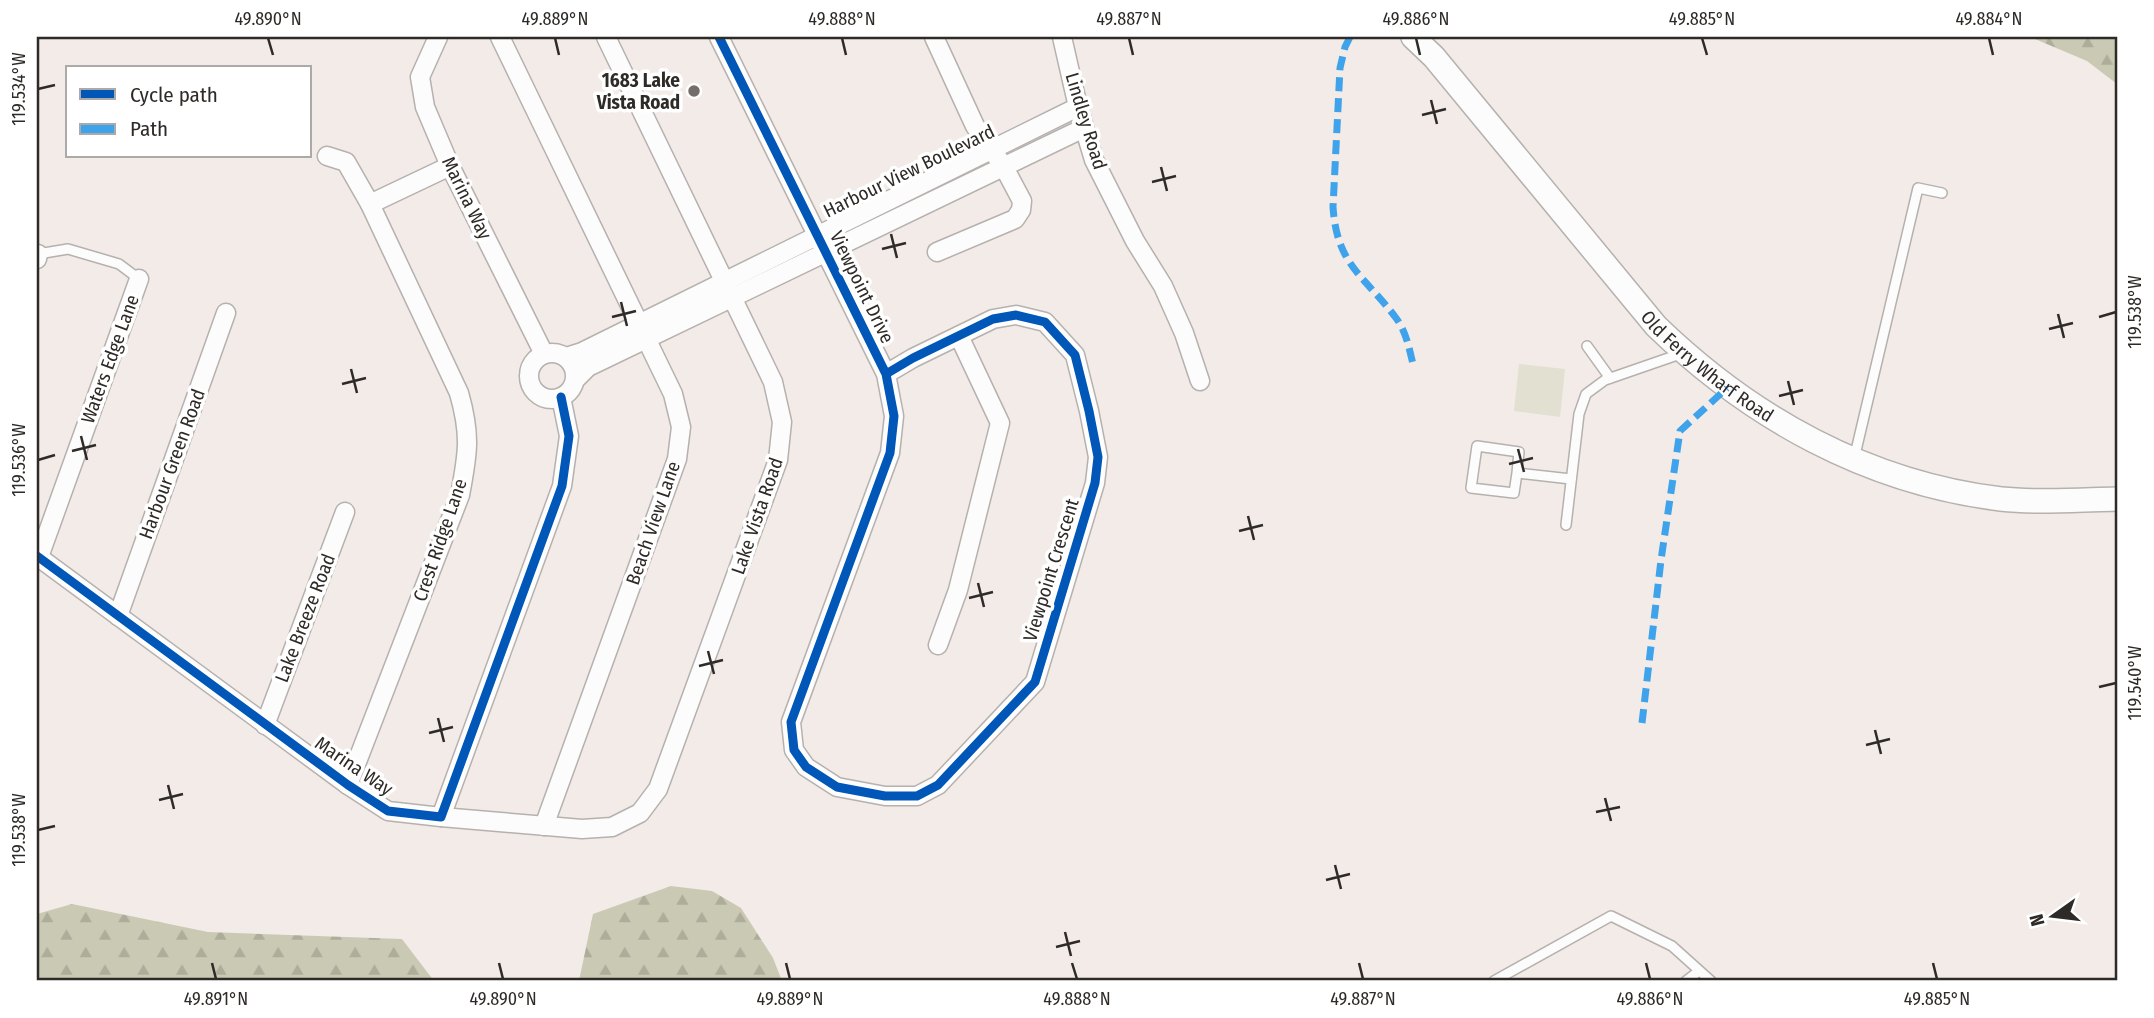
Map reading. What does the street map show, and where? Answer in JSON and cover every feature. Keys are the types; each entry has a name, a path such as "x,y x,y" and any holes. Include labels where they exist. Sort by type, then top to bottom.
{"street":[{"name":"Marina Way","path":"438,37 420,77 425,107 450,166 544,354"},
{"name":"Beach View Lane","path":"500,37 673,394 681,427 677,459 544,826"},
{"name":"Lake Vista Road","path":"441,817 582,829 612,827 640,813 658,789 778,460 782,422 773,382 606,37"},
{"name":"Viewpoint Drive","path":"719,37 886,374 894,416 890,453 791,722"},
{"path":"933,37 975,126 1004,167 1022,201 1021,210 1015,219 937,251"},
{"name":"Lindley Road","path":"1062,37 1094,160 1135,241 1163,286 1184,333 1200,381"},
{"name":"Old Ferry Wharf Road","path":"1413,37 1434,57 1633,301 1684,353 1752,406 1789,429 1854,461 1960,492 2001,499 2041,501 2117,499"},
{"name":"Harbour View Boulevard","path":"728,290 818,236 1079,107"},
{"name":"Harbour View Boulevard","path":"566,356 643,331 728,290 826,253 1084,128"},
{"name":"Crest Ridge Lane","path":"327,156 346,162 370,204 460,393 468,423 469,451 460,495 348,785"},
{"path":"370,204 450,166"},
{"name":"Waters Edge Lane","path":"38,556 139,279"},
{"name":"Harbour Green Road","path":"118,616 226,313"},
{"name":"Viewpoint Crescent","path":"791,722 794,750 806,767 837,787 884,796 917,796 938,785 1035,682 1096,484 1098,457 1090,411 1075,355 1045,322 1017,315 993,319 886,374"},
{"name":"Harbour View Boulevard","path":"576,379 643,331"},
{"path":"938,645 958,590 1000,423 959,335"},
{"path":"558,353 566,356 572,363 576,379 568,393 561,397 547,398 538,393 532,387 529,372 532,364 544,354 558,353"},
{"path":"441,817 562,486 569,436 561,397"},
{"name":"Lake Breeze Road","path":"265,725 345,512"},
{"name":"Marina Way","path":"38,556 265,725 388,811 441,817"}],"lane":[{"path":"1854,461 1917,188 1942,193"},
{"path":"38,256 68,249 119,264 139,279"},
{"path":"1587,346 1610,378"},
{"path":"1566,525 1582,400 1592,387 1610,378 1684,353"},
{"path":"1477,446 1519,452 1517,473 1514,493 1472,488 1477,446"},
{"path":"1517,473 1571,479"},
{"path":"1494,981 1611,916 1672,946 1711,981"},
{"path":"1686,981 1699,971"}],"green space":[{"path":"2030,37 2117,37 2117,84 2087,61"},
{"path":"671,886 712,891 741,908 773,958 782,981 579,981 593,914"},
{"path":"72,904 208,932 402,939 434,981 37,981 37,914"}],"shaded area":[{"path":"1519,364 1565,369 1560,417 1514,411"}],"marked path":[{"path":"1350,37 1340,68 1333,207 1336,227 1346,257 1399,323 1413,364"},
{"path":"1642,723 1661,560 1680,431 1727,388"}],"cycle path":[{"path":"719,37 886,374 894,416 890,453 791,722 794,750 806,767 837,787 885,796 917,796 938,785 1035,682 1095,483 1098,457 1075,355 1045,322 1016,315 993,319 886,374"},
{"path":"37,556 348,785 388,811 441,817 562,486 569,436 561,397"}],"place":[{"name":"1683 Lake Vista Road","path":"694,91"}]}
